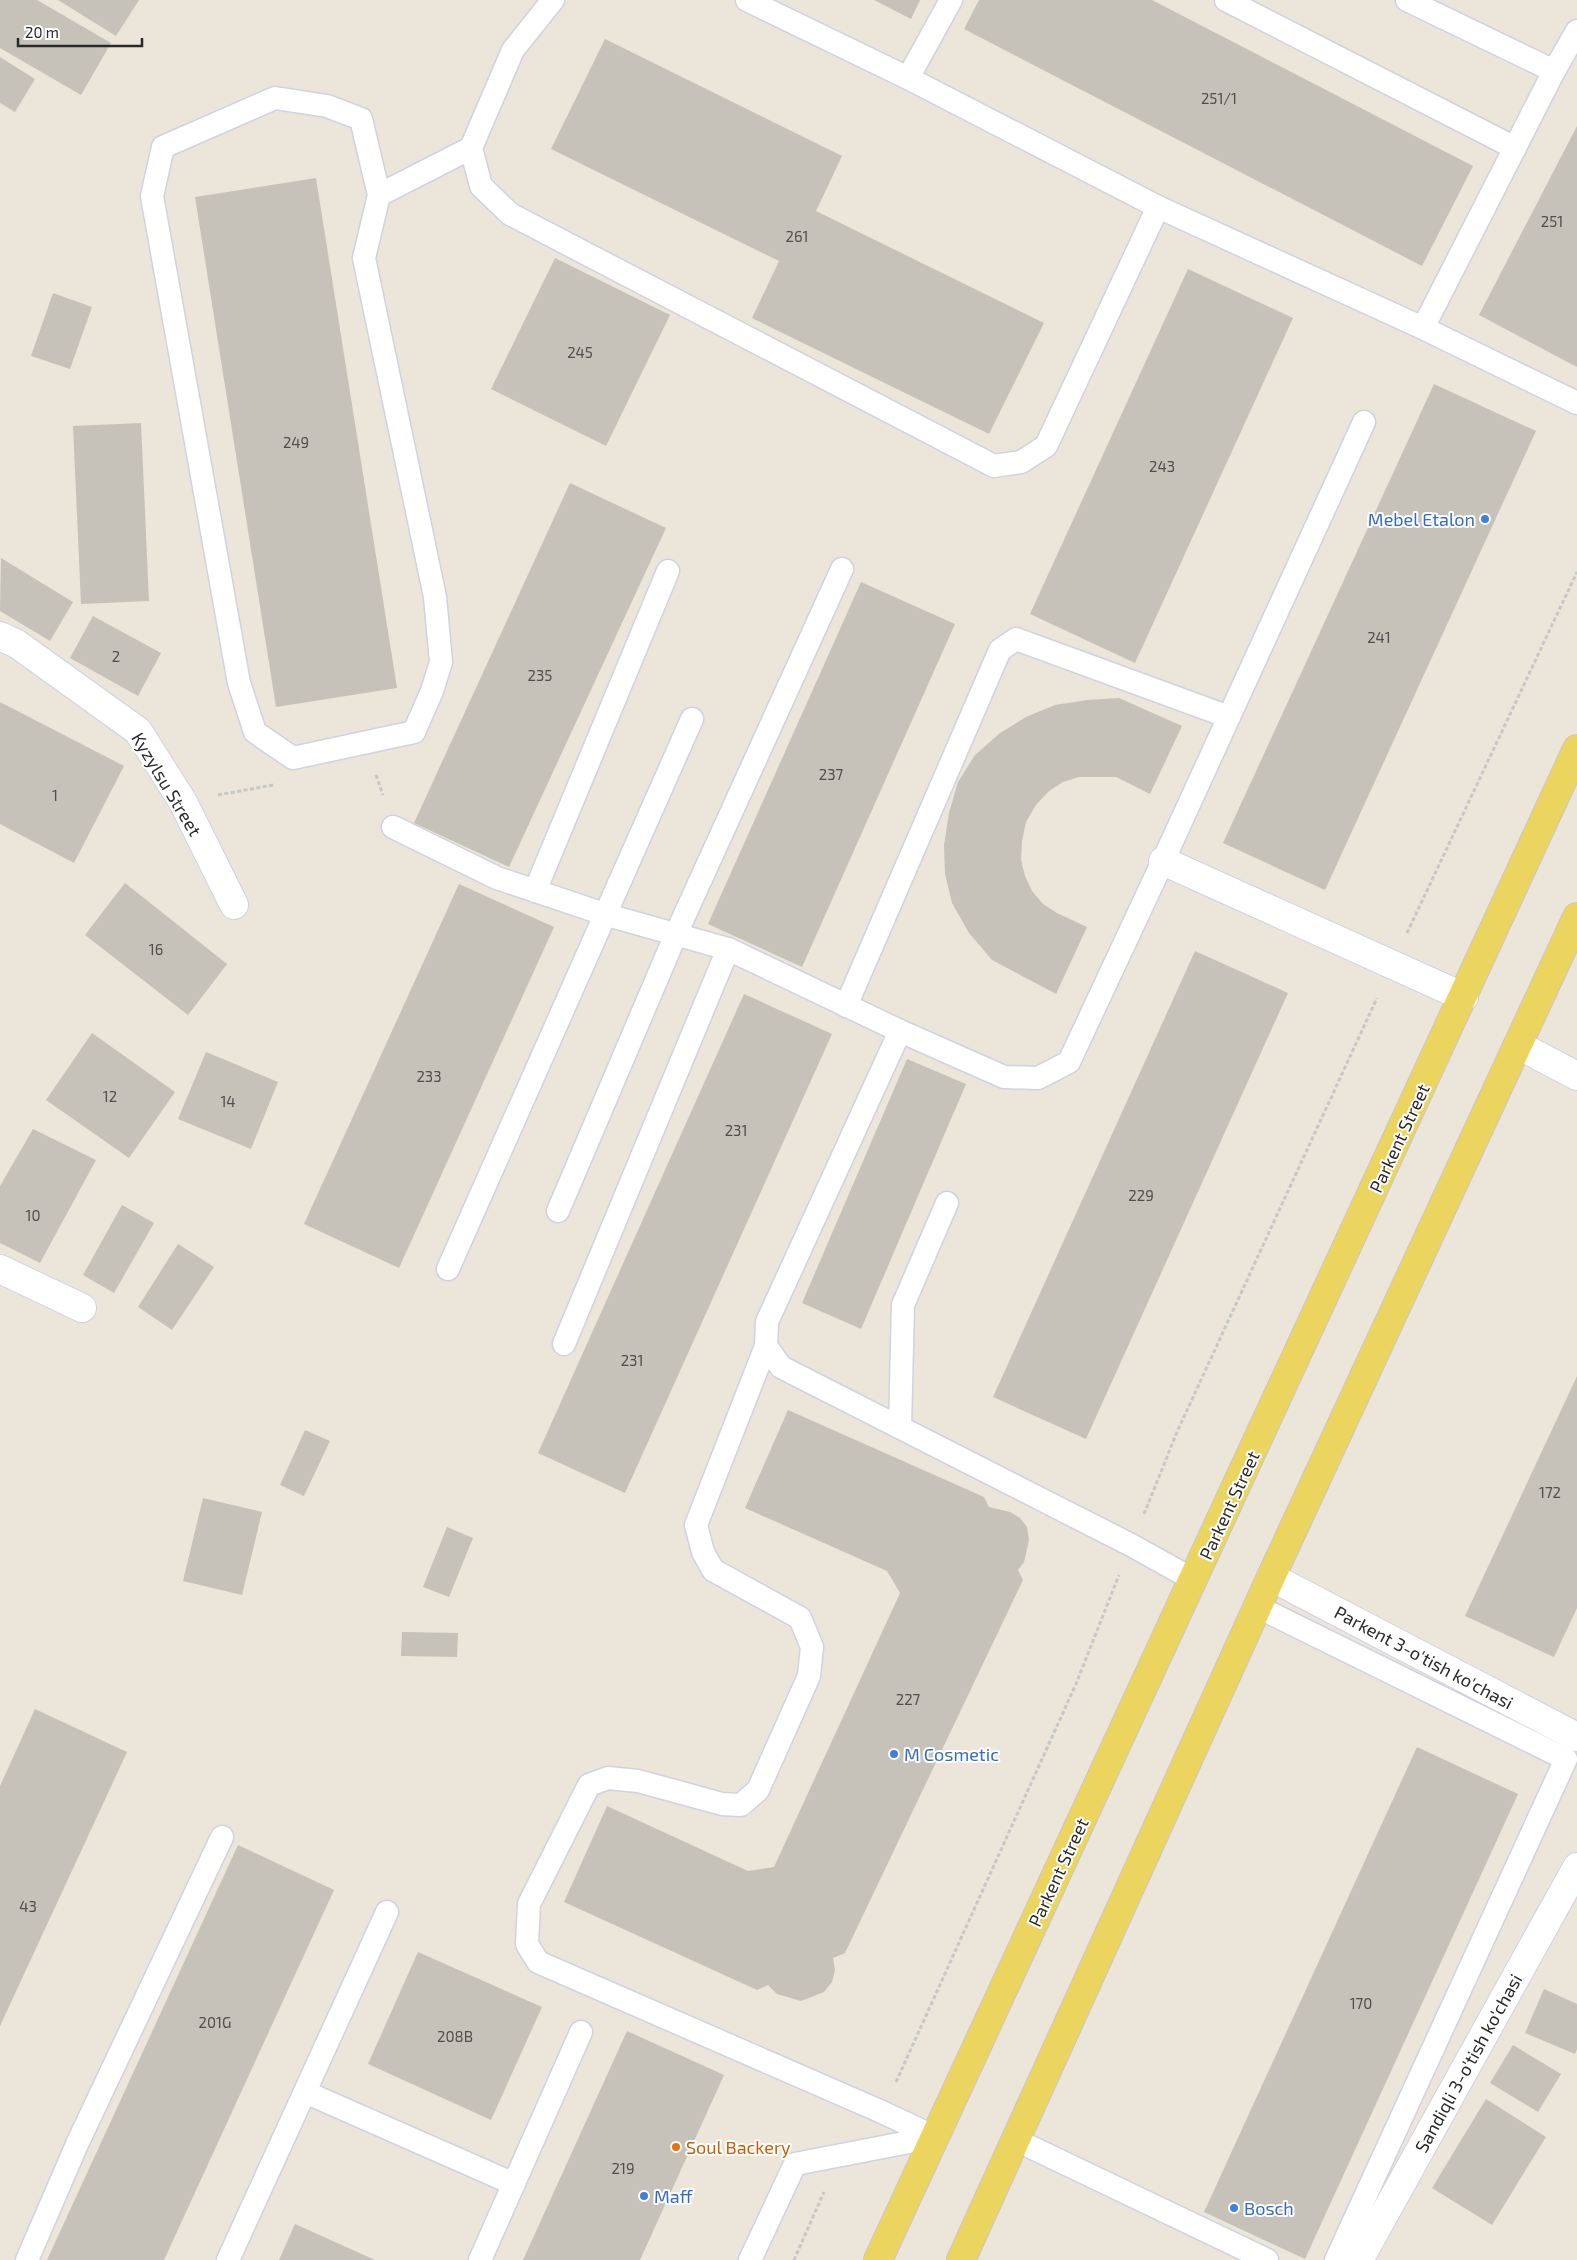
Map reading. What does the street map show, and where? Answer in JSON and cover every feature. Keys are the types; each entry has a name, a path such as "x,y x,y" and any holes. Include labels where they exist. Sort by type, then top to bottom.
{"main road":[{"name":"Parkent Street","path":"878,2260 1464,997 1577,749"},
{"path":"961,2260 1271,1577 1577,917"}],"street":[{"name":"Kyzylsu Street","path":"0,636 17,644 138,731 183,802 234,904"},
{"path":"1164,861 1464,997"},
{"path":"1518,1045 1577,1076"},
{"path":"0,1269 82,1308"},
{"name":"Parkent 3-o'tish ko'chasi","path":"1271,1577 1577,1737"},
{"name":"Sandiqli 3-o'tish ko'chasi","path":"1359,2260 1577,1867"}],"lane":[{"path":"553,0 513,50 471,148 481,186 510,214 994,466 1021,462 1046,446 1158,207"},
{"path":"747,0 908,78 1158,207 1423,328 1577,403"},
{"path":"908,78 951,0"},
{"path":"1226,0 1515,148"},
{"path":"1408,0 1554,71"},
{"path":"1423,328 1554,71 1577,31"},
{"path":"379,195 361,119 327,106 275,98 163,147 152,196 239,683 255,732 293,758 414,732 432,691 441,662 435,597 364,258 379,195 471,148"},
{"path":"393,827 496,878 607,915 728,949 846,1006 1004,1077 1038,1078 1069,1062 1164,861 1364,422"},
{"path":"558,1211 676,934 842,569"},
{"path":"535,891 668,571"},
{"path":"846,1006 1000,650 1016,640 1229,718"},
{"path":"448,1269 607,915 692,719"},
{"path":"564,1344 728,949"},
{"path":"900,1031 767,1322 766,1346 696,1525 702,1552 714,1570 800,1618 812,1647 809,1676 758,1790 741,1805 722,1804 638,1781 608,1778 589,1785 529,1904 527,1944 538,1962 882,2112 935,2138"},
{"path":"900,1428 903,1305 947,1203"},
{"path":"766,1346 781,1367 1131,1545 1194,1580"},
{"path":"1258,1607 1566,1758 1336,2260"},
{"path":"27,2260 78,2142 222,1837"},
{"path":"228,2260 387,1912"},
{"path":"480,2260 581,2032"},
{"path":"305,2092 514,2184"},
{"path":"750,2260 795,2164 935,2138"},
{"path":"1016,2140 1267,2260"}],"path":[{"path":"882,2112 1076,1684 1177,1432 1392,964 1577,572"},
{"path":"794,2260 833,2173 852,2154"}],"building":[{"path":"0,0 37,0 111,43 81,95 0,48"},
{"path":"58,0 139,0 116,36"},
{"path":"874,0 920,0 911,19"},
{"path":"979,0 1152,0 1473,166 1422,266 964,29"},
{"path":"605,39 842,156 816,211 1044,323 989,434 752,318 779,261 551,149"},
{"path":"0,57 35,79 15,112 0,103"},
{"path":"1577,126 1577,367 1479,315"},
{"path":"316,178 397,688 276,707 195,197"},
{"path":"555,258 670,315 606,446 491,389"},
{"path":"1188,269 1293,318 1135,663 1030,614"},
{"path":"53,293 92,307 70,369 31,356"},
{"path":"1434,384 1536,431 1325,890 1223,843"},
{"path":"141,423 149,601 81,604 73,426"},
{"path":"570,483 666,528 509,867 414,823"},
{"path":"1,558 73,602 50,641 0,611"},
{"path":"861,582 955,624 802,967 708,924"},
{"path":"93,616 161,653 138,696 70,658"},
{"path":"1119,698 1182,726 1150,794 1116,777 1079,777 1063,782 1049,791 1036,805 1026,822 1021,860 1025,876 1032,891 1043,904 1087,927 1056,994 992,960 969,933 952,903 945,874 944,845 949,813 958,782 975,755 1000,733 1026,717 1055,705"},
{"path":"0,702 124,766 74,863 0,824"},
{"path":"125,883 227,964 188,1015 85,935"},
{"path":"459,884 554,927 399,1268 304,1224"},
{"path":"1195,951 1288,993 1086,1439 993,1397"},
{"path":"744,994 832,1034 625,1493 538,1453"},
{"path":"92,1033 175,1092 129,1158 46,1100"},
{"path":"206,1052 278,1082 251,1149 178,1119"},
{"path":"907,1059 966,1084 861,1329 802,1303"},
{"path":"33,1129 96,1160 40,1263 0,1243 0,1186"},
{"path":"122,1205 154,1223 114,1293 83,1275"},
{"path":"178,1244 214,1267 172,1330 138,1307"},
{"path":"1577,1376 1577,1608 1554,1657 1465,1616"},
{"path":"788,1410 984,1497 989,1507 1010,1512 1020,1518 1027,1527 1029,1540 1024,1562 1018,1570 1023,1580 845,1953 833,1958 835,1970 832,1982 824,1992 801,2001 777,1994 768,1985 757,1990 564,1902 607,1806 748,1871 774,1867 900,1593 887,1571 745,1508"},
{"path":"305,1430 330,1441 304,1496 280,1485"},
{"path":"203,1498 262,1512 242,1595 183,1581"},
{"path":"447,1527 473,1538 449,1597 423,1587"},
{"path":"402,1632 458,1633 457,1657 401,1656"},
{"path":"35,1709 127,1752 0,2026 0,1786"},
{"path":"1417,1747 1518,1794 1305,2259 1204,2212"},
{"path":"238,1845 334,1890 164,2260 47,2260"},
{"path":"418,1952 542,2007 491,2120 368,2064"},
{"path":"1544,1989 1577,2004 1577,2049 1575,2054 1525,2033"},
{"path":"627,2031 724,2075 640,2260 523,2260"},
{"path":"1513,2045 1561,2074 1538,2112 1490,2083"},
{"path":"1486,2099 1546,2137 1492,2225 1432,2188"},
{"path":"295,2224 375,2260 279,2260"}],"place":[{"name":"Mebel Etalon","path":"1485,519"},
{"name":"M Cosmetic","path":"894,1754"},
{"name":"Soul Backery","path":"676,2147"},
{"name":"Maff","path":"644,2196"},
{"name":"Bosch","path":"1234,2208"}]}
